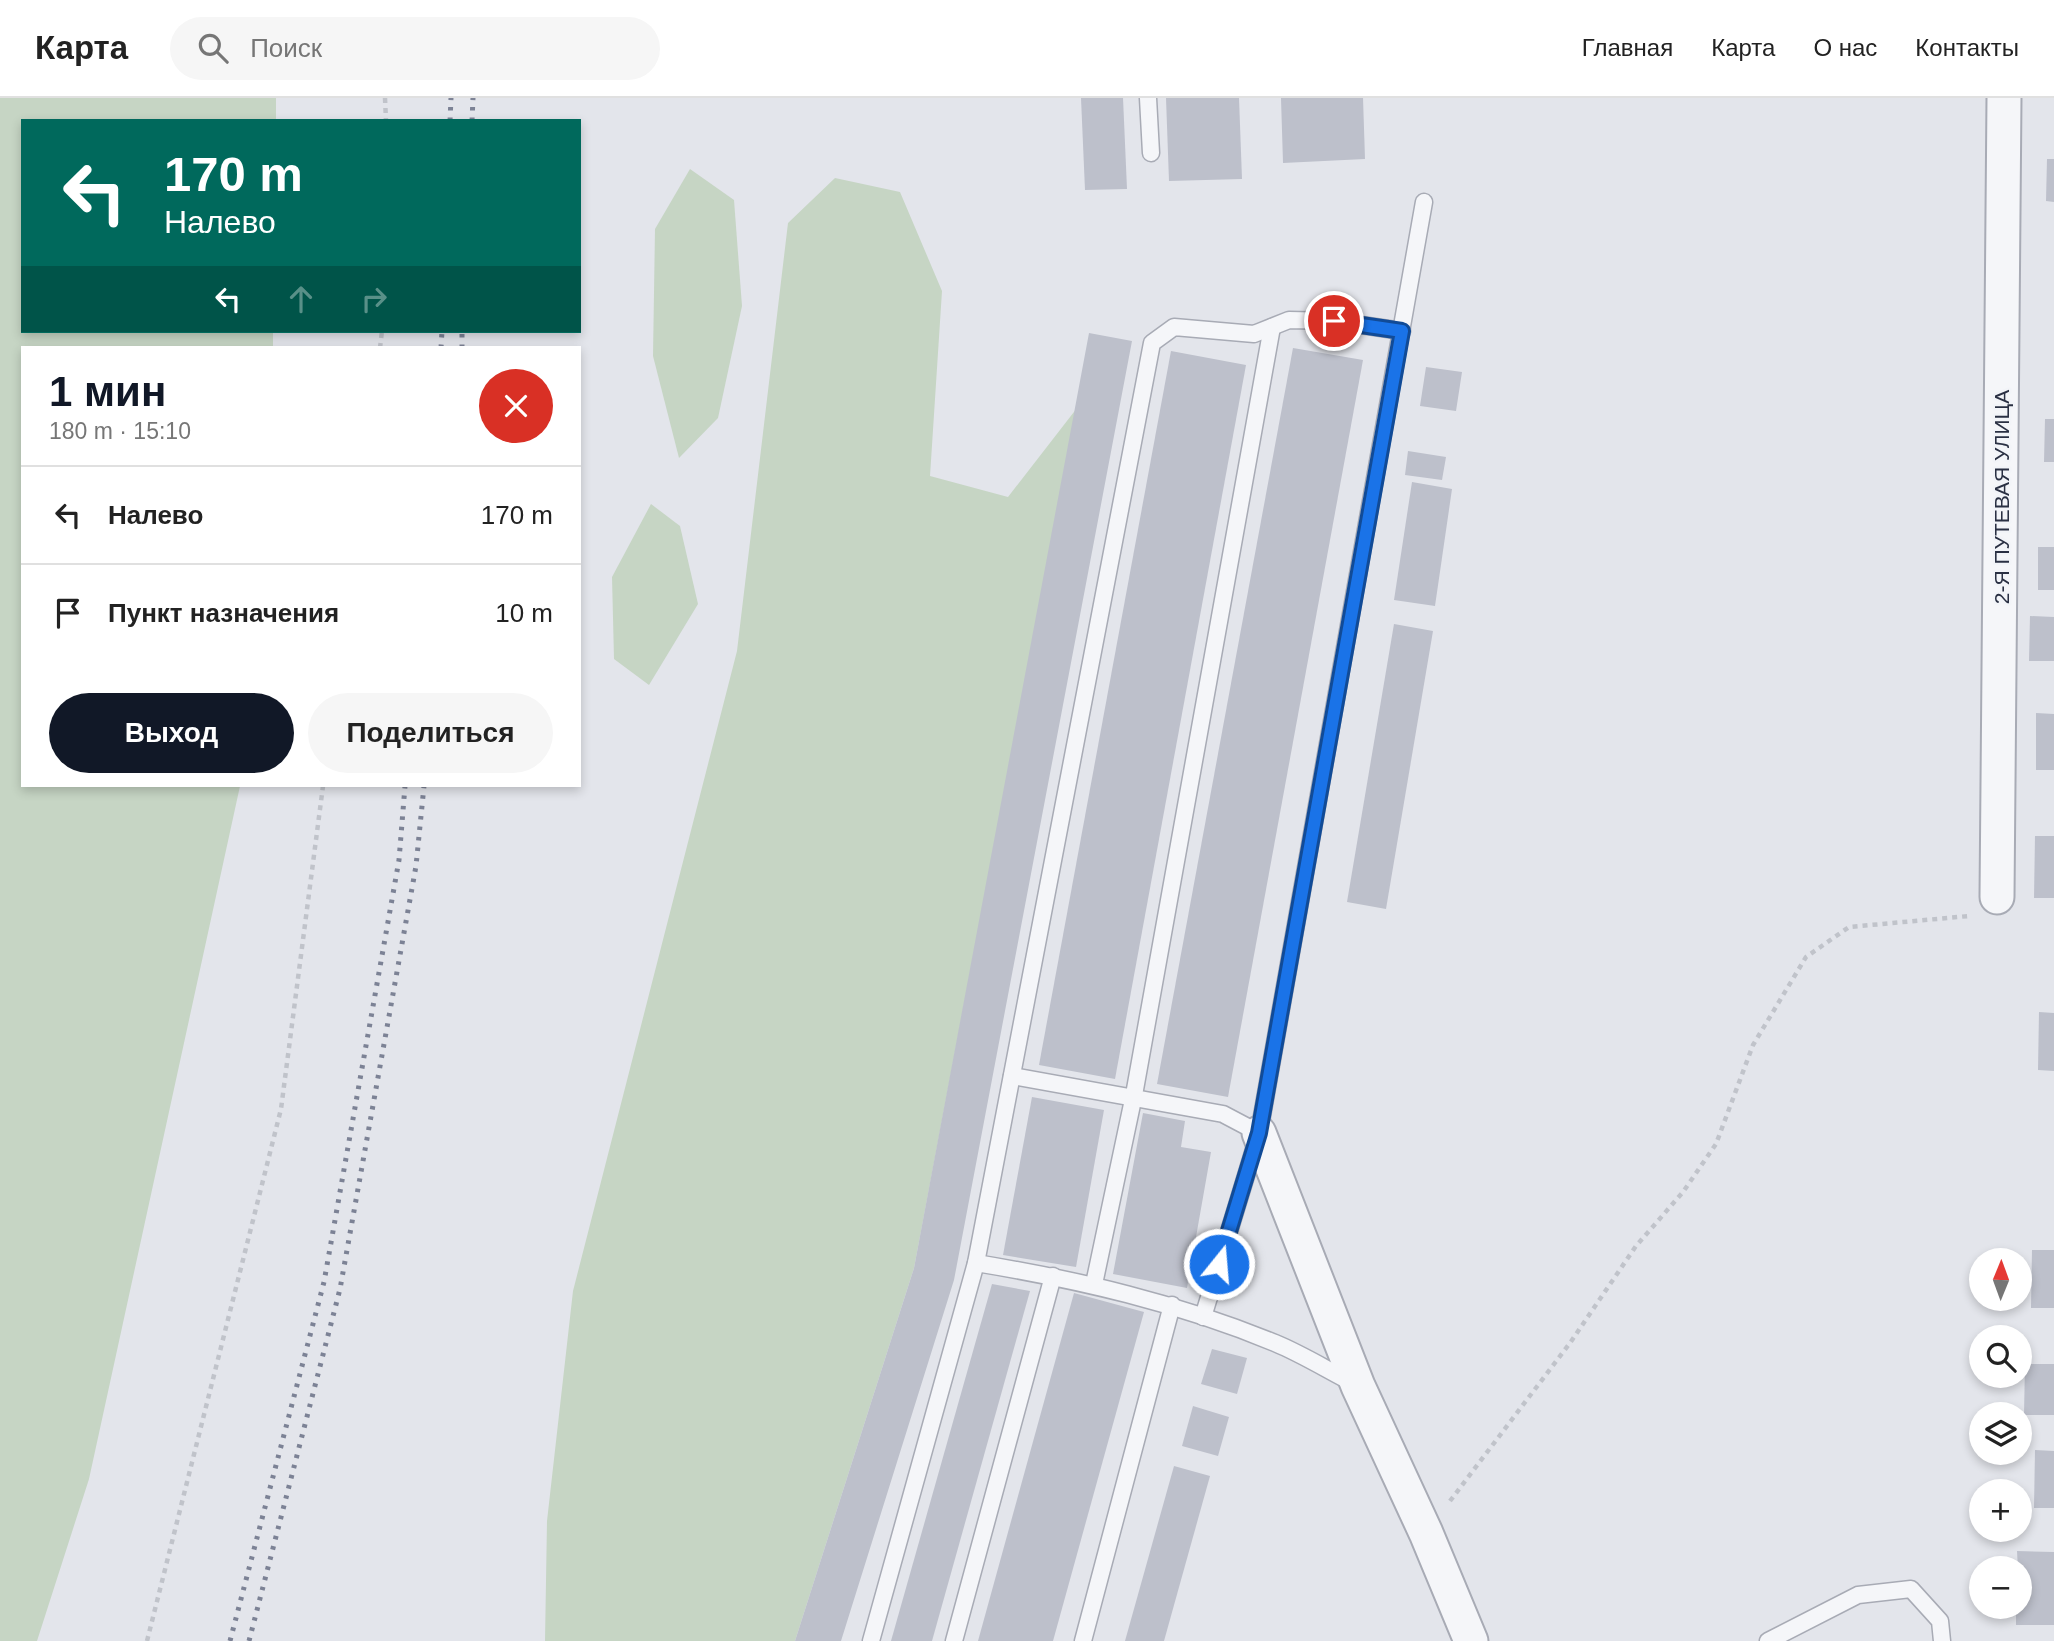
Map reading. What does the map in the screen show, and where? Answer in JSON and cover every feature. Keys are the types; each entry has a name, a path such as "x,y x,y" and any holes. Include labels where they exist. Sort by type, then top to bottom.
{"street":[{"name":"2-Я ПУТЕВАЯ УЛИЦА","path":"1997,897 2004,98"},
{"path":"1259,1133 1357,1386 1426,1533 1471,1641"}],"lane":[{"path":"1148,98 1151,153"},
{"path":"1203,1317 1259,1133 1424,202"},
{"path":"871,1641 976,1263 1152,343 1174,327 1254,334 1289,320 1334,321 1402,331"},
{"path":"1094,1284 1134,1096 1272,327"},
{"path":"1012,1076 1223,1114 1259,1133"},
{"path":"976,1263 1094,1284 1172,1305 1277,1343 1357,1386"},
{"path":"954,1641 1053,1276"},
{"path":"1083,1641 1172,1305"},
{"path":"1768,1641 1858,1595 1911,1589 1940,1621 1942,1641"}],"path":[{"path":"385,98 386,119"},
{"path":"147,1641 281,1109 323,787"},
{"path":"1426,1533 1570,1343 1636,1246 1683,1192 1716,1144 1753,1045 1805,957 1849,927 1908,919 1964,917 1983,911 1997,897"}],"green space":[{"path":"0,98 276,98 276,119 21,119 21,333 273,333 273,346 21,346 21,787 240,787 89,1479 37,1641 0,1641"},
{"path":"690,169 734,200 742,306 718,418 679,458 653,356 655,229"},
{"path":"835,178 900,192 942,291 930,476 1008,497 1077,408 914,1268 795,1641 545,1641 547,1521 573,1291 737,651 788,223"},
{"path":"651,504 680,526 698,604 649,685 614,659 612,577"}],"building":[{"path":"1081,98 1123,98 1127,189 1085,190"},
{"path":"1166,98 1239,98 1242,179 1169,181"},
{"path":"1281,98 1363,98 1365,159 1283,163"},
{"path":"2047,159 2054,159 2054,202 2046,201"},
{"path":"1089,333 1132,341 954,1280 841,1641 795,1641 914,1268"},
{"path":"1293,348 1363,360 1228,1097 1157,1084"},
{"path":"1171,351 1246,365 1115,1079 1039,1065"},
{"path":"1426,367 1462,372 1456,411 1420,406"},
{"path":"2045,419 2054,419 2054,462 2044,462"},
{"path":"1408,451 1446,457 1442,480 1405,475"},
{"path":"1412,482 1452,489 1435,606 1394,600"},
{"path":"2038,547 2054,547 2054,590 2038,590"},
{"path":"2030,616 2054,617 2054,661 2029,661"},
{"path":"1394,624 1433,631 1386,909 1347,902"},
{"path":"2036,713 2054,714 2054,770 2036,770"},
{"path":"2035,836 2054,836 2054,898 2034,898"},
{"path":"2039,1012 2054,1013 2054,1071 2038,1070"},
{"path":"1032,1097 1104,1110 1076,1267 1003,1255"},
{"path":"1143,1113 1185,1121 1181,1147 1211,1152 1187,1288 1113,1274"},
{"path":"2032,1250 2054,1250 2054,1308 2032,1308"},
{"path":"992,1284 1030,1291 932,1641 891,1641"},
{"path":"1074,1293 1144,1312 1053,1641 978,1641"},
{"path":"1212,1349 1247,1358 1237,1394 1201,1384"},
{"path":"2032,1364 2054,1364 2054,1415 2032,1415 2032,1402 2024,1402 2025,1388 2032,1388"},
{"path":"1193,1406 1229,1417 1218,1456 1182,1446"},
{"path":"2035,1450 2054,1451 2054,1508 2034,1508"},
{"path":"1174,1466 1210,1476 1164,1641 1125,1641"},
{"path":"2017,1551 2054,1552 2054,1625 2016,1625 2016,1619 2032,1619 2032,1556 2017,1556"}],"railway":[{"path":"450,119 451,98"},
{"path":"472,119 473,98"},
{"path":"441,346 442,333"},
{"path":"462,333 462,346"},
{"path":"230,1641 324,1282 399,860 405,787"},
{"path":"249,1641 340,1289 416,866 424,787"}],"route":[{"path":"1219,1264 1259,1133 1402,331 1334,321"}]}
